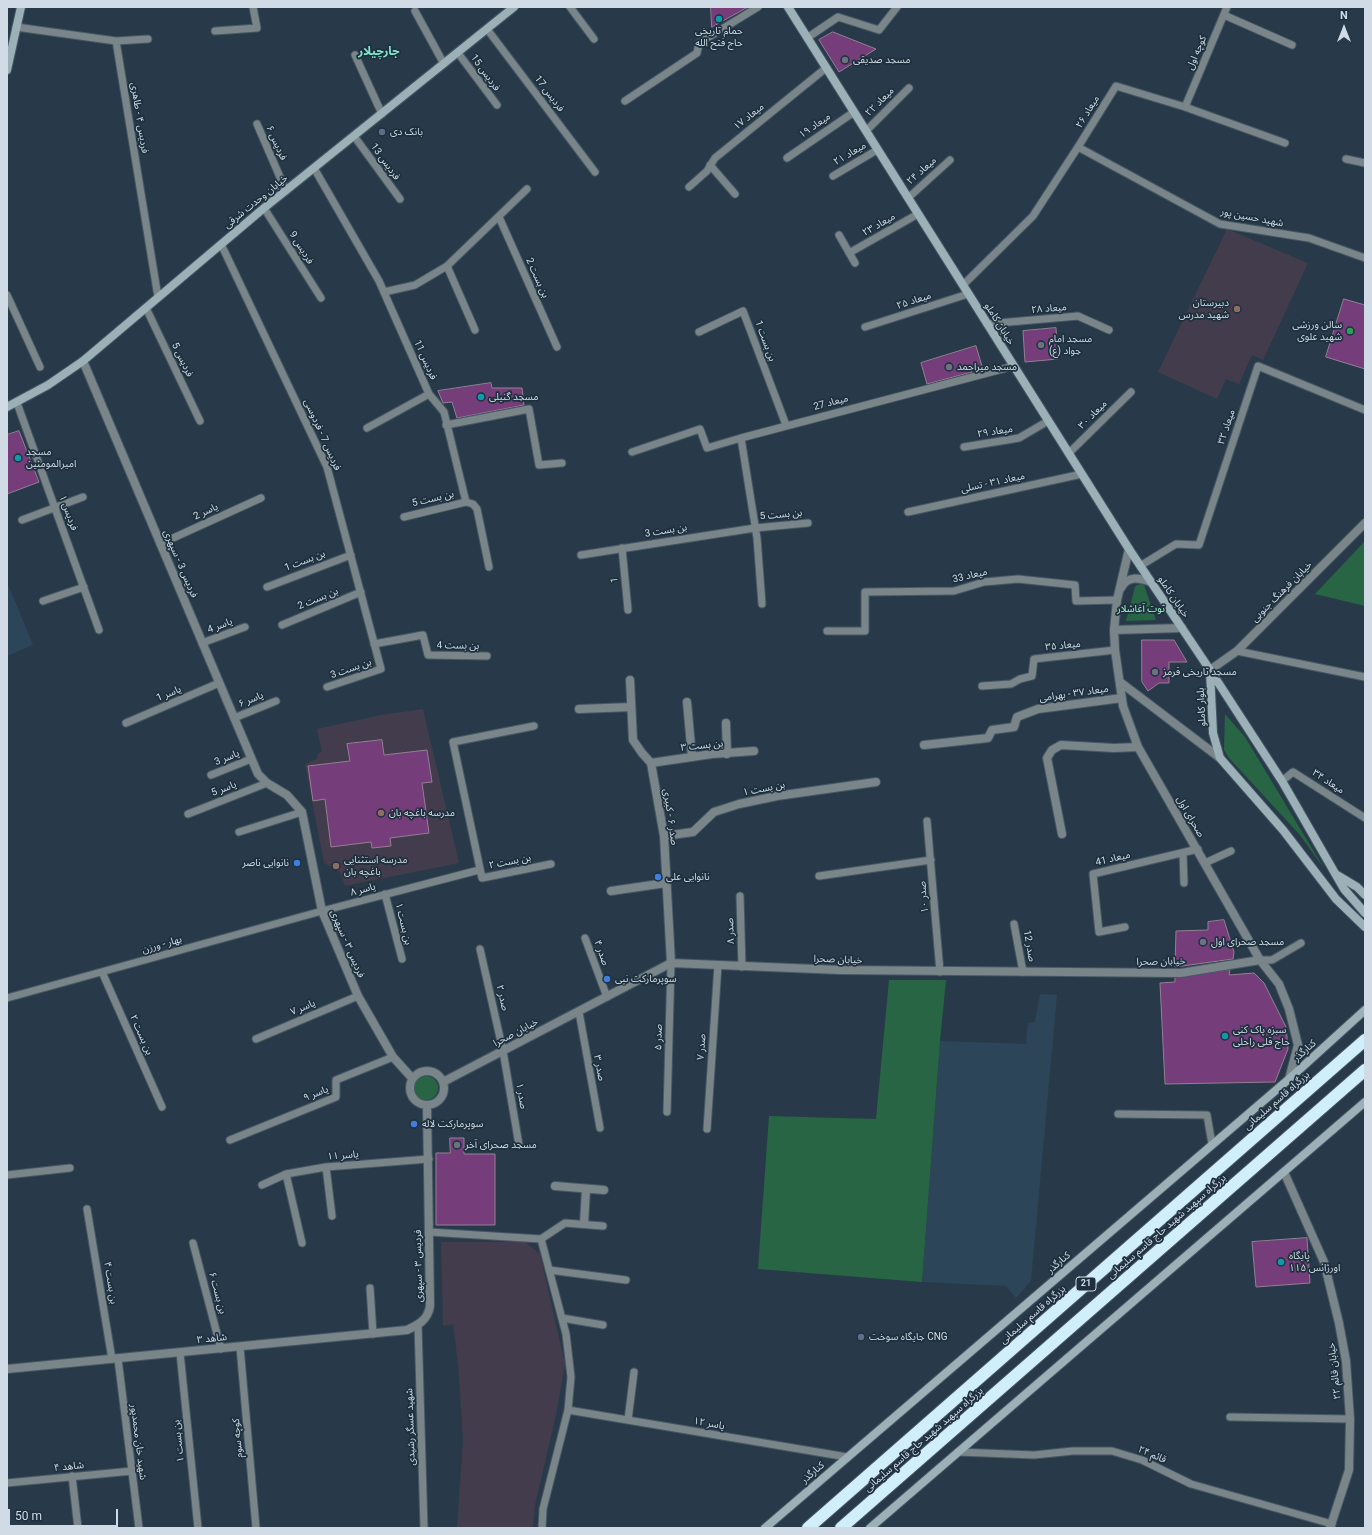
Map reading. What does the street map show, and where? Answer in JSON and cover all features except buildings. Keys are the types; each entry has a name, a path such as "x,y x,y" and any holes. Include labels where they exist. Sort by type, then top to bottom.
{"highway":[{"name":"بزرگراه قاسم سلیمانی","path":"808,1528 1365,1040"},
{"name":"بزرگراه سپهبد شهید حاج قاسم سلیمانی","path":"841,1528 1365,1070"}],"street":[{"path":"7,70 21,7"},
{"name":"خیابان وحدت شرقی","path":"7,407 83,361 264,208 514,7"},
{"name":"خیابان کاملو","path":"788,7 1129,549 1210,670"},
{"name":"فردیس 3 - سپهری","path":"83,361 251,759 258,774 267,783"},
{"name":"خیابان فرهنگ جنوبی","path":"1210,670 1237,651 1365,523"},
{"name":"صحرای اول","path":"1129,549 1117,600 1114,630 1115,650 1123,706 1138,747 1198,849 1260,960 1279,984 1289,1009 1298,1045 1289,1079"},
{"path":"1120,589 1126,581 1130,579 1140,579 1151,582"},
{"path":"1114,630 1182,628"},
{"name":"بلوار کاملو","path":"1210,670 1213,733 1220,758 1283,830 1336,900 1365,927"},
{"name":"بلوار کاملو","path":"1210,670 1282,781 1344,890 1365,913"},
{"path":"630,680 633,740 642,753 651,762"},
{"path":"1120,682 1220,758"},
{"name":"میعاد ۳۷ - بهرامی","path":"924,745 988,738 992,730 1014,728 1017,717 1038,709 1122,698"},
{"path":"686,702 692,757"},
{"path":"579,708 631,707"},
{"path":"726,723 727,754"},
{"path":"1062,834 1047,758 1052,750 1061,745 1114,748 1138,747"},
{"name":"بن بست ۳","path":"651,762 754,751"},
{"name":"صدر ۶ - کبیری","path":"651,762 664,836 671,963"},
{"name":"بن بست ۱","path":"664,836 693,832 714,812 739,804 777,796 876,782"},
{"path":"267,783 287,795 302,812"},
{"name":"فردیس ۳ - سپهری","path":"302,812 322,911 358,996 393,1057 412,1078"},
{"name":"بلوار کاملو","path":"1336,874 1357,887 1365,896"},
{"path":"611,891 666,883"},
{"name":"خیابان صحرا","path":"443,1082 671,963 742,967 940,972 1181,973 1260,960"},
{"name":"کنارگذر","path":"765,1528 1289,1079 1365,1010"},
{"path":"429,1071 438,1074 443,1082 444,1092 440,1100 432,1105 427,1106 418,1103 411,1096 409,1088 412,1078 419,1072 429,1071"},
{"path":"870,1528 1365,1102"},
{"name":"فردیس ۳ - سپهری","path":"418,1325 428,1315 430,1306 429,1159 427,1106"},
{"name":"خیابان قائم ۲۲","path":"1284,1172 1324,1262 1339,1323 1346,1361 1350,1419 1349,1470 1331,1526"},
{"path":"555,1186 604,1190"},
{"path":"584,1224 586,1189"},
{"name":"شاهد ۳","path":"7,1369 373,1334 407,1330 418,1325"}],"lane":[{"path":"215,31 257,28 253,7"},
{"path":"570,7 594,39"},
{"path":"625,101 697,53 699,42 758,7"},
{"path":"807,38 838,17 879,30 897,7"},
{"name":"کوچه اول","path":"1185,108 1227,7"},
{"path":"415,11 444,64"},
{"path":"1224,15 1292,45"},
{"path":"16,28 116,41 148,39"},
{"name":"فردیس 17","path":"487,29 595,172"},
{"name":"فردیس ۴ - طاهری","path":"116,41 158,298"},
{"name":"فردیس 15","path":"458,53 497,105"},
{"path":"355,55 382,114"},
{"name":"میعاد ۱۷","path":"690,187 707,171 714,158 826,68"},
{"name":"میعاد ۲۶","path":"963,285 1033,216 1116,86 1185,108 1285,143"},
{"name":"میعاد ۲۲","path":"866,131 909,88"},
{"name":"میعاد ۱۹","path":"787,158 854,112"},
{"name":"فردیس ۶","path":"257,124 286,191"},
{"name":"فردیس 13","path":"354,136 400,199"},
{"name":"شهید حسین پور","path":"1078,147 1220,224 1309,238 1365,258"},
{"name":"میعاد ۲۱","path":"833,176 878,150"},
{"path":"1346,159 1365,164"},
{"name":"میعاد ۲۴","path":"908,198 950,160"},
{"path":"710,165 735,194"},
{"name":"فردیس 11","path":"314,168 379,281 429,394 444,412 466,502 473,504 477,509 489,567"},
{"path":"384,292 415,285 447,266 527,190"},
{"name":"فردیس 9","path":"264,208 321,298"},
{"name":"میعاد ۲۳","path":"849,253 918,214"},
{"name":"بن بست 2","path":"499,217 557,347"},
{"path":"839,235 855,263"},
{"name":"فردیس 7 - فردوسی","path":"221,244 327,467 381,669"},
{"path":"447,266 475,330"},
{"name":"میعاد ۲۵","path":"865,327 968,294"},
{"path":"7,295 40,367"},
{"name":"فردیس 5","path":"146,308 200,420"},
{"name":"بن بست 1","path":"699,332 743,311 786,425"},
{"name":"میعاد ۲۸","path":"987,324 1078,316 1109,330"},
{"name":"میعاد 27","path":"741,438 1014,366"},
{"name":"میعاد ۳۲","path":"1140,566 1176,544 1198,545 1258,366 1365,410"},
{"name":"میعاد ۳۰","path":"1069,453 1131,392"},
{"path":"367,428 429,394"},
{"name":"فردیس ۱","path":"17,402 99,630"},
{"path":"446,425 529,409 539,465 562,463"},
{"name":"میعاد ۲۹","path":"964,447 1019,438 1048,420"},
{"path":"632,452 700,429 707,448 741,438 755,528 762,604"},
{"name":"میعاد ۳۱ - تسلی","path":"908,512 1082,474"},
{"path":"22,520 83,497"},
{"name":"یاسر 2","path":"160,544 261,498"},
{"name":"بن بست 5","path":"404,517 466,502"},
{"name":"بن بست 5","path":"755,528 808,523"},
{"name":"بن بست 3","path":"581,555 755,528"},
{"name":"1","path":"622,548 628,610"},
{"name":"بن بست 1","path":"267,587 350,555"},
{"name":"میعاد 33","path":"827,631 865,631 865,592 954,591 984,582 1018,579 1075,585 1076,601 1117,600"},
{"path":"43,601 84,587"},
{"name":"بن بست 2","path":"282,625 361,592"},
{"name":"یاسر 4","path":"202,643 245,627"},
{"name":"بن بست 4","path":"374,644 423,635 428,655 487,656"},
{"name":"میعاد ۳۵","path":"982,686 1012,684 1020,679 1032,676 1034,659 1115,650"},
{"path":"1237,651 1365,677"},
{"name":"بن بست 3","path":"327,687 381,669"},
{"name":"یاسر 1","path":"126,723 219,684"},
{"name":"یاسر ۶","path":"234,718 276,701"},
{"path":"479,870 453,742 534,726"},
{"name":"یاسر 3","path":"211,775 251,759"},
{"name":"میعاد ۳۴","path":"1282,781 1293,772 1365,818"},
{"name":"یاسر 5","path":"188,814 267,783"},
{"path":"239,832 302,812"},
{"name":"صدر ۱۰","path":"927,821 932,860 940,972"},
{"name":"میعاد 41","path":"1125,927 1098,932 1093,874 1198,849"},
{"path":"1205,863 1231,851"},
{"path":"1183,852 1184,883"},
{"path":"819,876 932,860"},
{"name":"بن بست ۲","path":"479,870 482,878 551,864"},
{"name":"یاسر ۸","path":"322,911 479,870"},
{"name":"بن بست ۱","path":"386,894 402,959"},
{"name":"صدر ۸","path":"740,896 742,967"},
{"name":"بهار - ورزن","path":"7,998 322,911"},
{"name":"صدر 12","path":"1014,924 1023,972"},
{"name":"صدر ۴","path":"585,938 607,997"},
{"path":"1260,960 1272,960 1301,942"},
{"name":"صدر ۲","path":"480,949 503,1051"},
{"name":"صدر ۵","path":"667,1112 671,963"},
{"name":"صدر ۷","path":"707,1129 718,965"},
{"name":"بن بست ۲","path":"102,972 162,1107"},
{"name":"یاسر ۷","path":"256,1039 358,996"},
{"name":"صدر ۳","path":"579,1012 600,1128"},
{"name":"صدر ۱","path":"503,1051 520,1145"},
{"name":"یاسر ۹","path":"230,1140 336,1097 336,1080 393,1057"},
{"path":"1118,1114 1208,1115 1212,1144"},
{"name":"یاسر ۱۱","path":"262,1185 286,1174 326,1167 429,1159"},
{"path":"326,1167 332,1216"},
{"path":"7,1175 70,1168"},
{"path":"286,1174 302,1243"},
{"name":"بن بست ۴","path":"87,1209 115,1359"},
{"path":"429,1232 541,1239 565,1223 603,1226"},
{"path":"541,1239 566,1334 571,1377 568,1410 543,1509 542,1528"},
{"name":"بن بست ۶","path":"193,1243 221,1349"},
{"path":"549,1270 626,1280"},
{"path":"370,1288 373,1334"},
{"path":"562,1318 603,1325"},
{"name":"شهید عسگر رشیدی","path":"418,1325 424,1528"},
{"name":"کوچه سوم","path":"240,1347 256,1528"},
{"name":"بن بست ۱","path":"180,1353 198,1528"},
{"name":"شهید خان محمدپور","path":"115,1359 139,1528"},
{"path":"628,1420 634,1372"},
{"name":"یاسر ۱۲","path":"568,1410 847,1457"},
{"path":"1230,1417 1350,1419"},
{"name":"قائم ۲۴","path":"958,1452 1034,1454 1073,1451 1112,1451 1142,1460 1191,1484 1331,1526"},
{"name":"شاهد ۴","path":"7,1483 132,1471"},
{"path":"72,1476 78,1528"}],"shaded area":[{"name":"دبیرستان شهید مدرس","path":"1227,229 1308,263 1263,360 1252,355 1239,384 1226,379 1217,399 1158,372"},
{"path":"7,582 33,645 7,656"},
{"name":"مدرسه باغچه بان","path":"423,709 459,863 345,886 340,872 324,863 305,764 317,759 318,754 322,751 317,729 381,715"},
{"path":"1040,994 1057,995 1031,1281 1016,1298 1006,1286 922,1282 940,1041 1026,1044 1028,1023 1035,1022"},
{"path":"441,1242 525,1242 540,1254 565,1364 556,1415 535,1505 533,1528 457,1528 463,1440 458,1364 453,1324 443,1326"}],"green space":[{"path":"1365,541 1365,606 1315,594"},
{"name":"توت آغاشلار","path":"1141,584 1144,585 1156,620 1126,621 1135,587"},
{"path":"1225,714 1245,737 1325,870 1300,835 1229,758 1224,750"},
{"path":"889,980 946,980 922,1282 758,1269 769,1116 876,1119"},
{"path":"426,1076 435,1079 438,1088 435,1097 426,1100 417,1097 414,1088 417,1079"}],"place":[{"name":"حمام تاریخی حاج فتح الله","path":"719,19"},
{"name":"مسجد صدیقی","path":"845,60"},
{"name":"بانک دی","path":"382,132"},
{"name":"دبیرستان شهید مدرس","path":"1237,309"},
{"name":"سالن ورزشی شهید علوی","path":"1350,331"},
{"name":"مسجد امام جواد (ع)","path":"1041,345"},
{"name":"مسجد میراحمد","path":"949,367"},
{"name":"مسجد گنیلی","path":"481,397"},
{"name":"مسجد امیرالمومنین","path":"18,458"},
{"name":"مسجد تاریخی قرمز","path":"1155,672"},
{"name":"مدرسه باغچه بان","path":"381,813"},
{"name":"نانوایی ناصر","path":"297,863"},
{"name":"مدرسه استثنایی باغچه بان","path":"336,866"},
{"name":"نانوایی علی","path":"658,877"},
{"name":"مسجد صحرای اول","path":"1203,942"},
{"name":"سوپرمارکت نبی","path":"607,979"},
{"name":"سبزه پاک کنی حاج قلی راحلی","path":"1225,1036"},
{"name":"سوپرمارکت لاله","path":"414,1124"},
{"name":"مسجد صحرای آخر","path":"457,1145"},
{"name":"پایگاه اورژانس ۱۱۵","path":"1281,1262"},
{"name":"جایگاه سوخت CNG","path":"861,1337"}],"district":[{"name":"جارچیلار","path":"379,52"}]}
